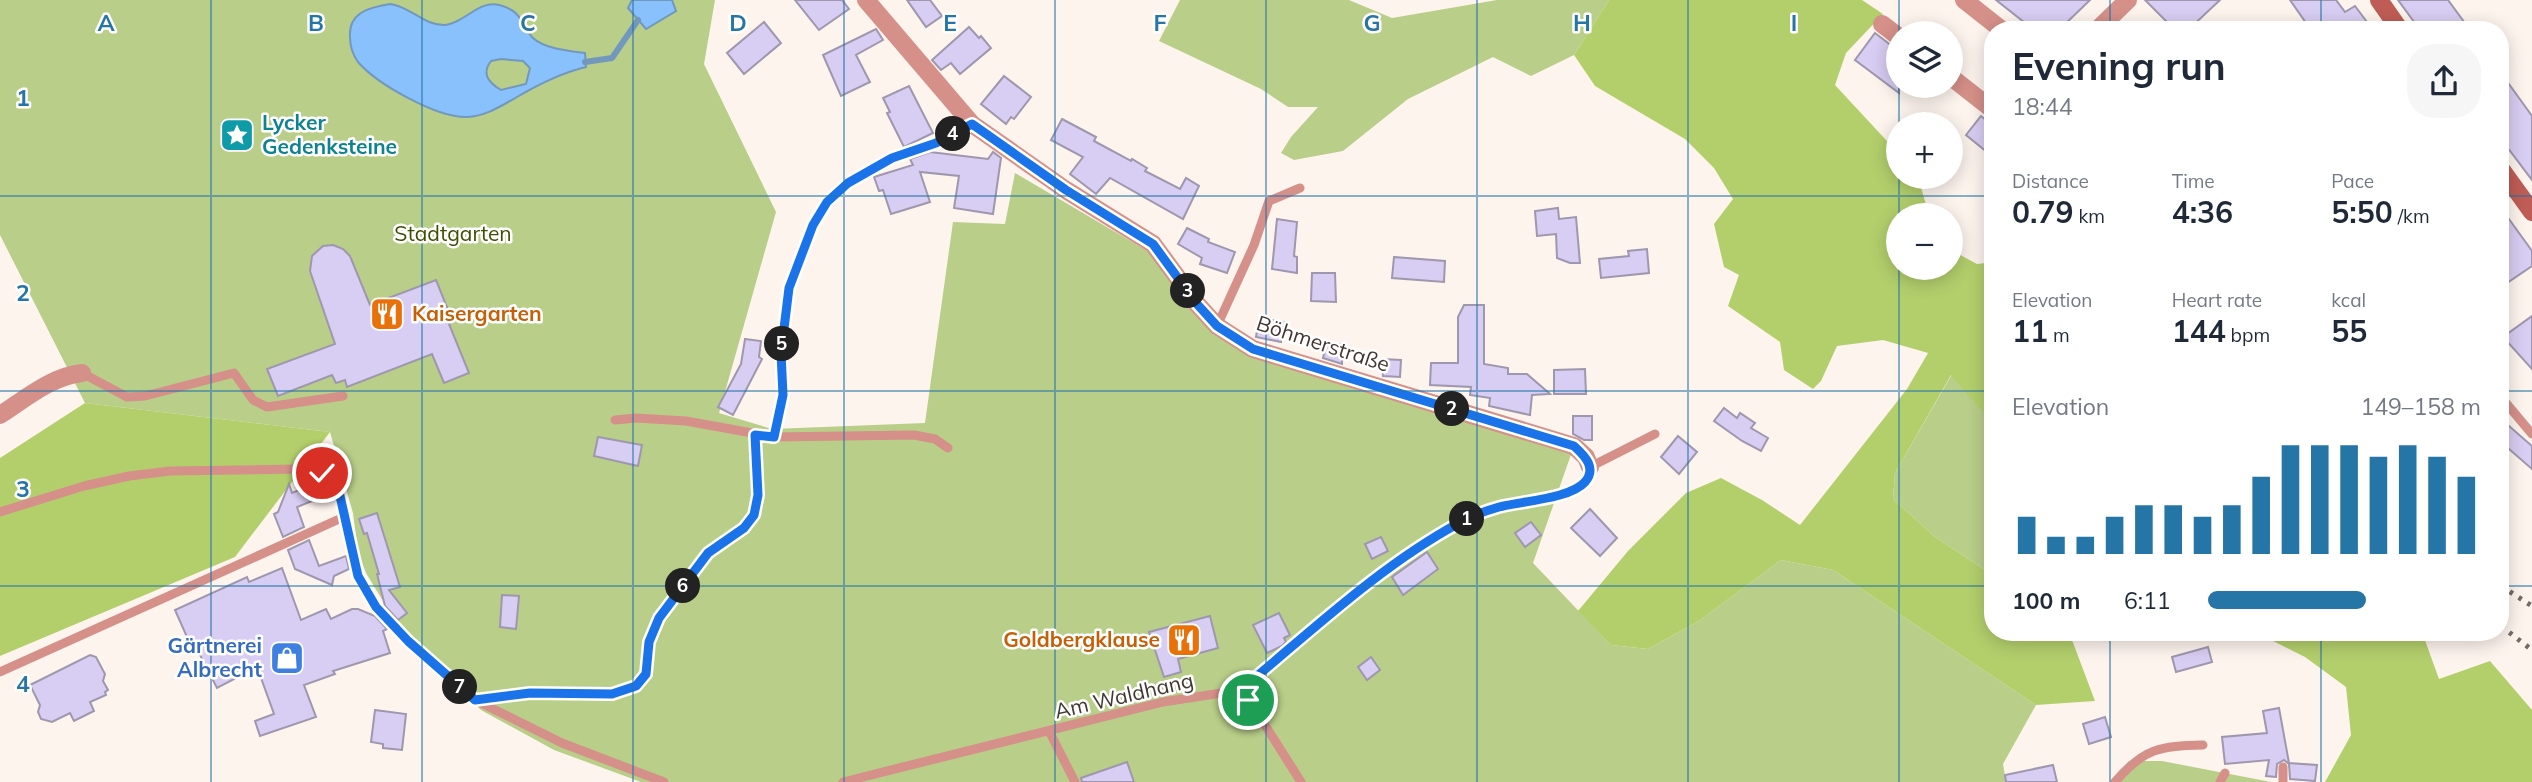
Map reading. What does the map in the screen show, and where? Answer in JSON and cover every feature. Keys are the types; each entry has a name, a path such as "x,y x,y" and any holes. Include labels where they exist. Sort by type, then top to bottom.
{"street":[{"name":"Böhmerstraße","path":"866,0 972,124 1066,190 1153,244 1197,304 1217,326 1253,349 1574,446 1586,457 1590,467"},
{"path":"1964,0 1991,21"},
{"path":"2106,21 2128,0"},
{"path":"2379,0 2394,21"},
{"path":"1882,24 1886,27"},
{"path":"1963,86 1984,103"},
{"path":"2509,180 2532,212"},
{"path":"0,415 55,380 82,373"}],"lane":[{"path":"774,437 783,395 781,353 789,288 813,225 827,202 848,183 892,158 936,143 972,124"},
{"path":"1217,326 1254,245 1269,201 1300,188"},
{"path":"82,373 127,397 145,397 234,373 253,400 267,407 343,396"},
{"path":"2509,407 2532,434"},
{"path":"615,420 636,418 686,421 774,437 914,435 935,439 948,447"},
{"path":"1301,782 1253,706 1241,695 1250,682 1363,587 1459,523 1479,513 1576,489 1587,480 1590,467 1655,434"},
{"path":"475,700 530,693 612,694 636,686 646,674 649,642 659,618 708,553 744,528 754,515 758,495 755,435"},
{"path":"0,512 129,475 170,471 297,469 322,473 338,487 358,576 376,607 408,641 475,700 562,743 664,782"},
{"path":"0,672 346,516"},
{"name":"Am Waldhang","path":"843,782 1163,702 1214,693 1241,695"},
{"path":"1049,731 1074,782"},
{"path":"2115,782 2132,763 2166,746 2203,745"},
{"path":"2283,767 2283,782"}],"green space":[{"name":"Stadtgarten","path":"0,0 715,0 704,64 776,212 719,413 772,429 925,423 953,222 1005,224 1015,173 1151,253 1226,340 1574,446 1533,563 1611,645 1648,649 1699,621 1781,560 1833,570 2036,705 2003,764 2006,782 641,782 554,750 481,710 408,642 366,573 358,552 353,513 330,432 85,403 0,235"},
{"path":"1180,0 1349,0 1392,18 1497,0 1609,0 1574,55 1531,76 1493,57 1408,99 1343,151 1294,160 1281,153 1291,137 1318,107 1288,107 1261,89 1159,41"},
{"path":"1609,0 1862,0 1883,14 1846,53 1835,85 1886,140 1886,189 1921,189 1926,203 1886,203 1886,280 1963,280 1963,256 1977,264 1984,263 1984,414 1951,375 1895,473 1893,499 1935,537 1984,569 1984,641 2072,641 2095,701 2036,705 1833,570 1781,560 1699,621 1648,649 1611,645 1578,611 1628,551 1686,493 1721,478 1800,525 1907,389 1928,353 1883,340 1837,346 1821,381 1813,389 1784,370 1780,342 1728,306 1739,275 1724,267 1714,224 1733,199 1714,168 1685,139 1595,86 1574,55"},
{"path":"1952,374 1984,413 1984,569 1935,537 1893,499 1895,473"},
{"path":"85,403 330,432 235,557 0,656 0,458"},
{"path":"2273,641 2425,641 2439,679 2490,661 2532,710 2532,782 2325,782 2351,735 2346,687 2305,657"},
{"path":"2129,761 2162,761 2271,782 2110,782"}],"water":[{"path":"632,0 672,0 676,11 646,29 628,8"},
{"path":"390,4 430,22 445,25 485,6 499,5 513,11 538,42 558,49 585,53 586,67 550,79 481,115 467,117 440,112 393,89 367,71 356,59 350,40 353,22 368,9","holes":["491,61 523,61 530,68 526,84 501,90 488,78 487,70"]}],"building":[{"path":"795,0 842,0 849,9 819,30"},
{"path":"907,0 930,0 942,16 926,27"},
{"path":"1996,0 2090,0 2068,21 2023,21"},
{"path":"2145,0 2220,0 2198,21 2166,21"},
{"path":"2290,0 2336,0 2345,12 2355,6 2366,21 2305,21"},
{"path":"2398,0 2448,0 2463,21 2413,21"},
{"path":"764,22 781,43 744,74 727,53"},
{"path":"969,27 991,48 960,74 951,63 941,70 932,60"},
{"path":"876,29 883,40 856,55 870,82 841,96 823,55"},
{"path":"1875,33 1886,41 1886,83 1855,60"},
{"path":"1004,76 1031,97 1014,119 1011,117 1006,124 981,104"},
{"path":"2509,84 2532,116 2532,180 2509,150"},
{"path":"909,86 933,133 904,147 887,113 890,112 883,98"},
{"path":"1981,116 1984,118 1984,150 1966,135"},
{"path":"1062,119 1096,137 1094,141 1131,161 1132,159 1147,168 1145,171 1180,189 1186,178 1199,186 1183,219 1110,178 1096,194 1070,174 1083,157 1051,140"},
{"path":"930,152 988,159 993,152 1001,158 993,214 954,208 959,176 920,172 930,202 891,214 883,190 879,191 874,177 913,165 910,159"},
{"path":"1558,208 1559,219 1576,217 1580,263 1570,263 1557,258 1556,234 1537,236 1535,211"},
{"path":"1277,219 1297,222 1294,256 1297,257 1297,273 1272,269"},
{"path":"2509,219 2532,251 2532,266 2509,282"},
{"path":"1187,228 1209,239 1208,242 1235,252 1227,273 1200,264 1202,258 1178,244"},
{"name":"Kaisergarten","path":"333,245 350,256 370,305 436,280 453,322 449,324 469,373 444,383 432,354 347,387 345,380 336,383 332,375 278,396 267,369 335,344 310,271 312,256 323,246"},
{"path":"1647,249 1649,273 1601,278 1599,259 1629,256 1628,251"},
{"path":"1394,257 1445,261 1444,282 1392,278"},
{"path":"1312,273 1335,273 1336,302 1311,301"},
{"path":"1464,305 1484,305 1484,364 1508,368 1508,374 1527,374 1550,394 1532,395 1530,415 1489,406 1490,398 1470,395 1471,387 1430,385 1431,363 1458,363 1458,317"},
{"path":"2532,316 2532,369 2509,344 2509,333"},
{"path":"1259,318 1284,322 1281,342 1256,337"},
{"path":"745,339 761,341 759,357 762,359 733,415 718,407 741,364"},
{"path":"1327,342 1343,345 1342,364 1323,358"},
{"path":"1382,359 1401,360 1400,377 1383,376"},
{"path":"1585,369 1586,394 1554,394 1554,370"},
{"path":"1724,408 1737,418 1740,413 1755,423 1751,428 1768,438 1761,451 1714,421"},
{"path":"1573,416 1592,416 1592,440 1584,440 1573,434"},
{"path":"2509,426 2532,446 2532,469 2509,449"},
{"path":"1678,436 1697,452 1679,474 1661,457"},
{"path":"598,437 642,445 638,466 594,456"},
{"path":"289,484 292,493 306,487 312,501 297,507 304,527 283,537 274,514 278,512"},
{"path":"1590,509 1617,538 1600,556 1571,528"},
{"path":"377,513 400,587 389,590 407,613 398,620 385,606 367,533 364,534 359,519"},
{"path":"1531,522 1541,535 1525,547 1515,533"},
{"path":"1381,537 1388,551 1372,559 1365,544"},
{"path":"309,540 319,566 346,556 349,569 334,576 332,585 295,569 288,550"},
{"path":"1427,552 1438,569 1403,595 1392,577"},
{"path":"282,568 301,620 326,609 331,619 358,609 375,616 387,629 383,631 390,653 333,671 335,674 304,685 316,717 260,736 255,721 274,714 257,667 217,688 198,651 194,653 175,610 247,577 249,582"},
{"path":"502,595 519,596 516,629 500,627"},
{"path":"1279,613 1290,635 1284,638 1286,642 1282,646 1267,653 1253,625"},
{"name":"Goldbergklause","path":"1210,616 1218,648 1178,659 1181,672 1164,677 1149,632"},
{"path":"2208,647 2212,662 2176,672 2172,657"},
{"path":"90,655 96,657 105,674 103,681 108,690 106,695 90,702 94,711 74,721 70,713 52,722 41,719 38,712 40,705 30,685"},
{"path":"1371,657 1380,670 1367,680 1358,667"},
{"path":"2279,708 2289,763 2317,765 2315,781 2290,779 2289,764 2284,760 2277,764 2276,777 2266,776 2269,760 2225,764 2222,737 2267,733 2263,711"},
{"path":"375,710 406,714 402,750 383,748 383,744 371,742"},
{"path":"2105,717 2111,737 2089,744 2083,724"},
{"path":"1127,762 1134,782 1082,782 1081,778"},
{"path":"2053,765 2057,782 2006,782 2005,775"}],"waterway":[{"path":"585,62 612,58 638,20"}],"railway":[{"path":"2509,591 2532,606"},
{"path":"2509,632 2532,650"}],"place":[{"name":"Lycker Gedenksteine","path":"237,135"},
{"name":"Kaisergarten","path":"387,314"},
{"name":"Goldbergklause","path":"1184,640"},
{"name":"Gärtnerei Albrecht","path":"287,658"}],"route":[{"path":"322,473 338,487 358,576 376,607 408,641 475,700 530,693 612,694 636,686 646,674 649,642 659,618 708,553 744,528 754,515 758,495 755,435 774,437 783,395 781,353 789,288 813,225 827,202 848,183 892,158 936,143 972,124 1066,190 1153,244 1197,304 1217,326 1253,349 1574,446 1586,457 1590,467 1587,480 1576,489 1479,513 1404,558 1363,587 1250,682 1241,695 1248,700"}]}
